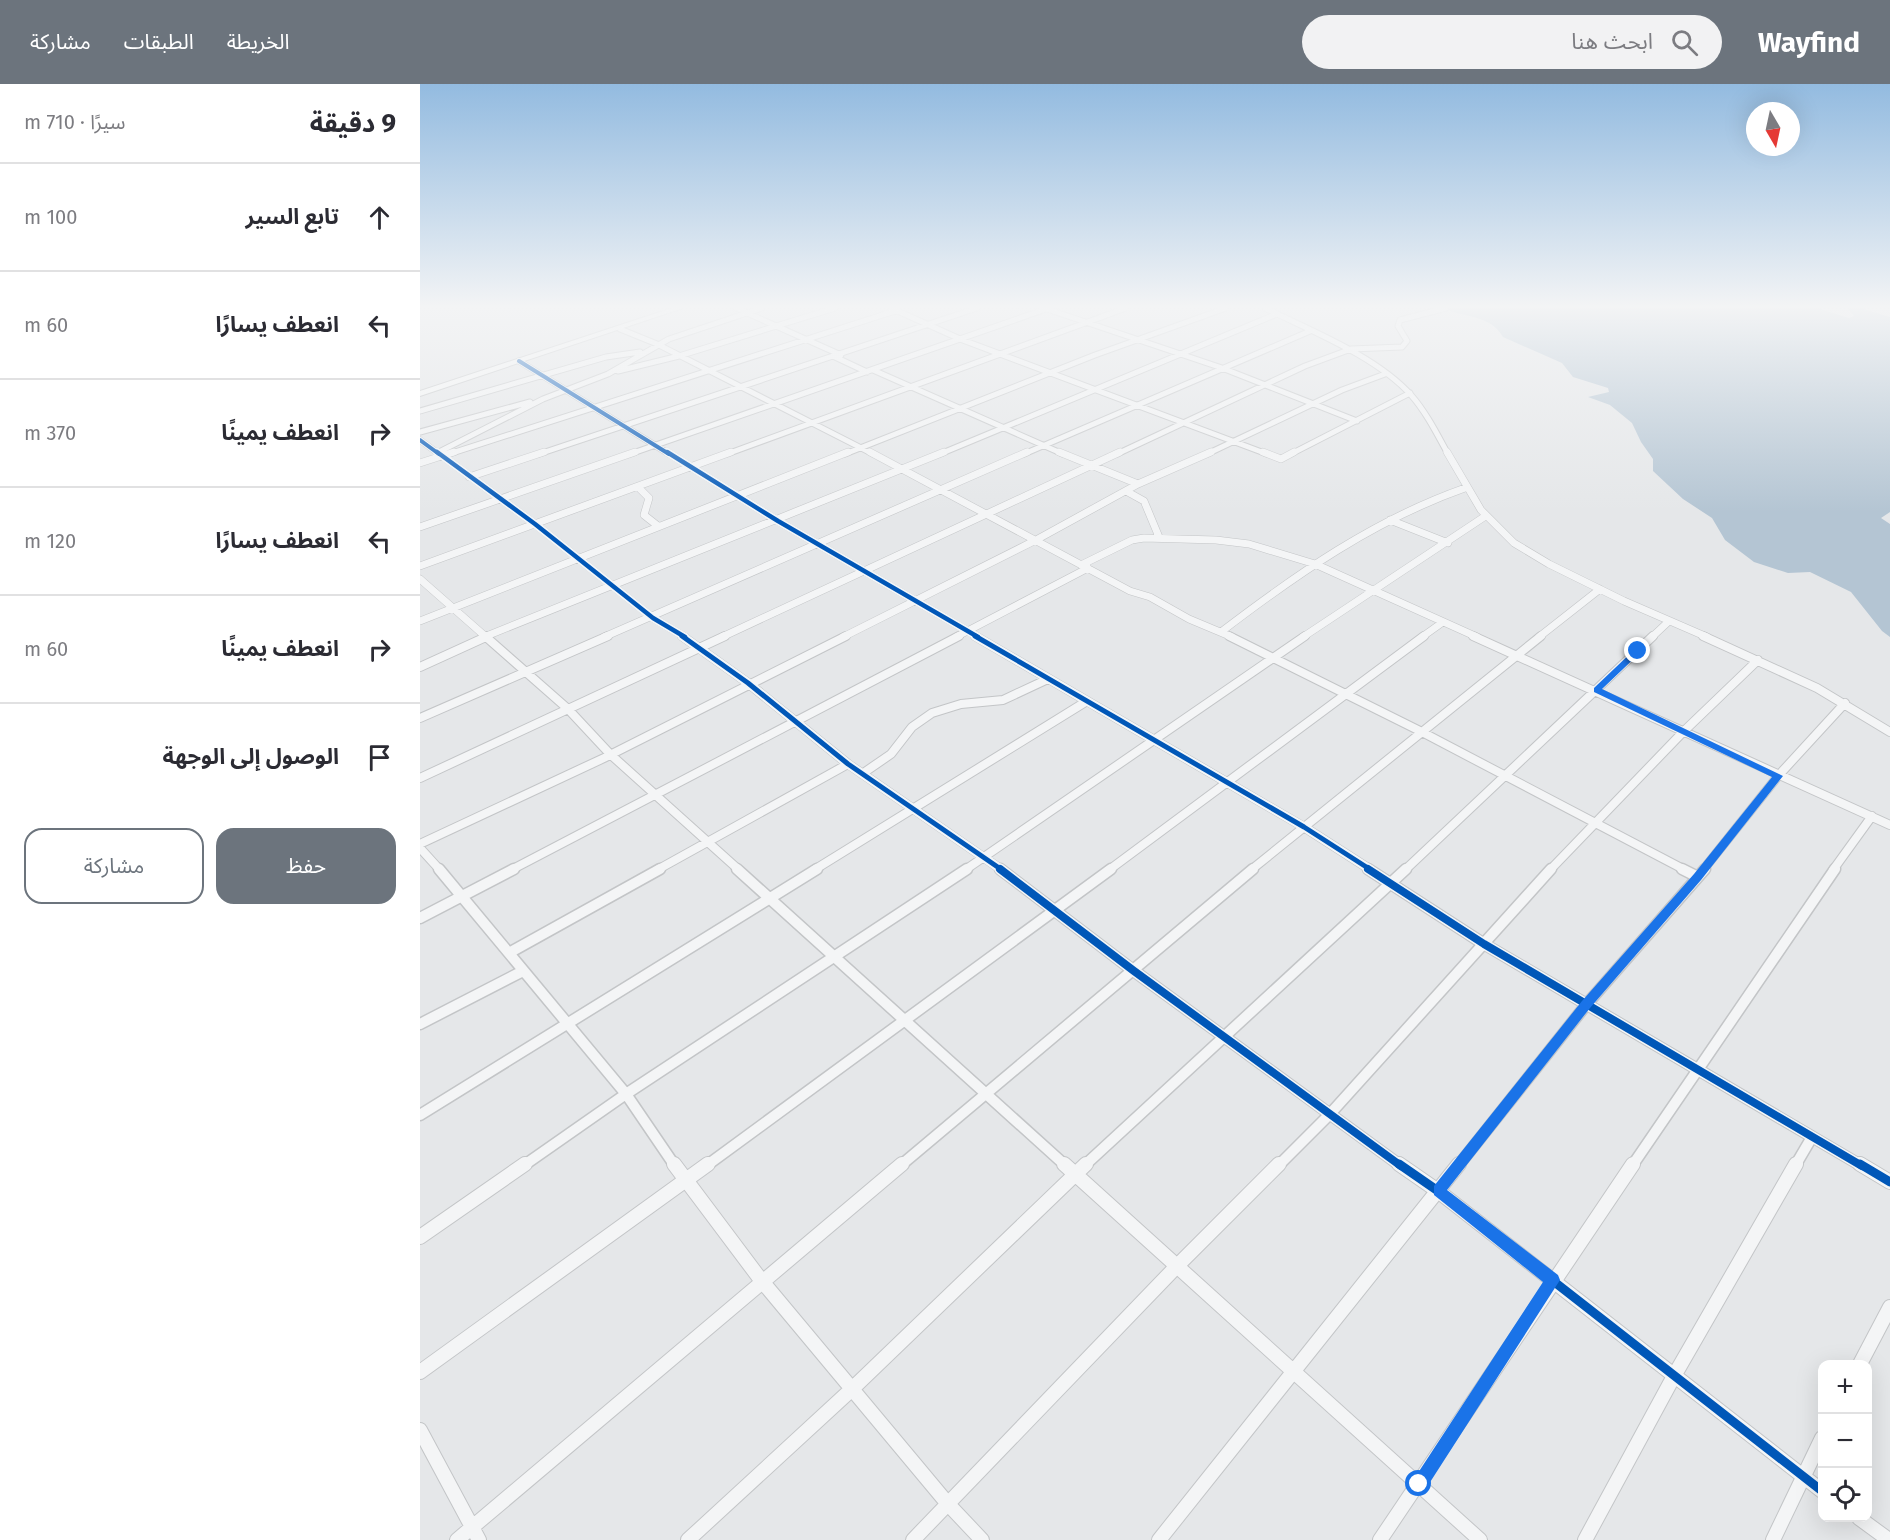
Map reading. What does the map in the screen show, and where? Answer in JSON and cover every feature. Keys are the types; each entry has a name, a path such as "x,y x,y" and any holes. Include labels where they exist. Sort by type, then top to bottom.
{"main road":[{"path":"420,394 476,376"}],"street":[{"path":"420,411 542,376 590,408 657,445 778,521 1304,827 1484,944 1586,1005 1890,1182"},
{"path":"420,463 536,402 603,376"},
{"path":"439,454 691,376"},
{"path":"718,376 860,447 1085,567 1420,730 1698,877"},
{"path":"469,477 776,376"},
{"path":"421,525 856,376"},
{"path":"883,376 1138,484"},
{"path":"420,566 940,376"},
{"path":"420,621 1041,376"},
{"path":"1061,376 1281,459 1410,393"},
{"path":"420,667 485,637 778,521 1123,376"},
{"path":"420,718 526,674 1203,376"},
{"path":"1243,376 1357,421"},
{"path":"420,778 699,646 1288,376"},
{"path":"982,1540 948,1504 761,1280 685,1181 626,1094 420,846 610,754 1036,540 1138,484 1234,442 1314,403 1380,376"},
{"path":"1388,376 1410,393 1434,426 1465,488 1484,517 1532,554 1668,622 1758,660 1845,704 1890,732"},
{"path":"420,432 516,404 536,402"},
{"path":"420,440 535,524 653,618 699,646 748,683 848,764 985,858 1134,970 1438,1191 1818,1488"},
{"path":"638,487 649,498 644,515 658,526"},
{"path":"1221,632 1316,564 1390,520 1438,496 1465,488"},
{"path":"1126,491 1144,501 1159,537"},
{"path":"420,1237 626,1094 985,858 1273,657 1484,517"},
{"path":"1390,520 1448,543"},
{"path":"420,918 968,633 1132,540 1159,537 1250,544 1316,564 1371,591 1518,654 1778,776 1890,825"},
{"path":"420,579 568,709 610,754 770,896 1176,1267 1293,1369 1480,1540"},
{"path":"457,1540 475,1534 761,1280 1420,730 1600,589"},
{"path":"420,1372 907,1021 1443,622"},
{"path":"688,1540 852,1389 1075,1174 1668,622"},
{"path":"913,1540 1176,1267 1330,1114 1595,823 1683,732 1758,660"},
{"path":"862,774 891,754 912,727 932,713 962,704 1003,700 1048,679"},
{"path":"420,1115 1087,701"},
{"path":"1159,1540 1293,1369 1586,1005 1698,877 1778,776 1845,704"},
{"path":"509,953 848,764"},
{"path":"1380,1540 1553,1280 1699,1070 1784,940 1872,816"},
{"path":"420,1024 523,970"},
{"path":"1585,1540 1674,1376 1812,1137"},
{"path":"1863,1360 1890,1307"},
{"path":"420,1430 475,1534"},
{"path":"1773,1540 1818,1446"},
{"path":"1864,1522 1889,1540"}],"water":[{"path":"1890,376 1890,512 1881,518 1890,524 1890,637 1882,631 1851,592 1810,572 1788,573 1754,562 1725,540 1712,518 1683,499 1653,471 1653,459 1632,423 1610,405 1588,397 1609,392 1608,388 1573,377"}],"cycle path":[{"path":"543,376 778,521 1304,827 1484,944 1890,1182"},
{"path":"420,440 535,524 653,618 699,646 748,683 848,764 985,857 1134,971 1438,1191 1818,1488"}],"route":[{"path":"1419,1484 1553,1280 1438,1191 1586,1005 1698,877 1778,776 1597,690 1638,651"}]}
